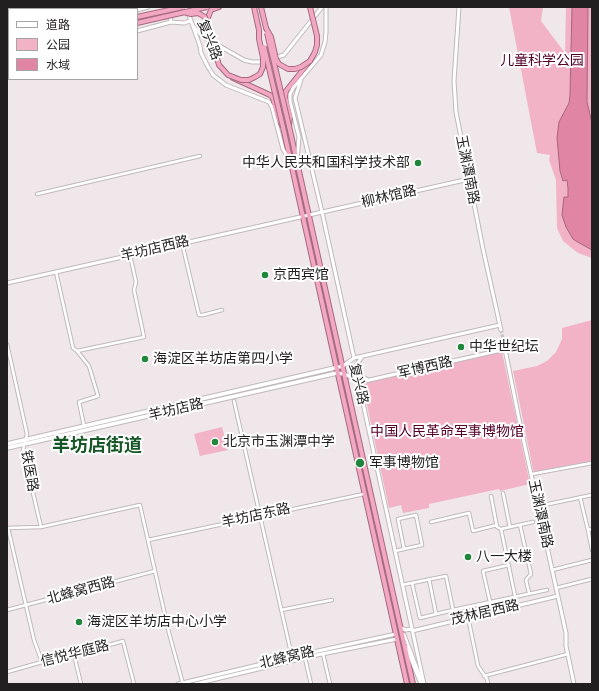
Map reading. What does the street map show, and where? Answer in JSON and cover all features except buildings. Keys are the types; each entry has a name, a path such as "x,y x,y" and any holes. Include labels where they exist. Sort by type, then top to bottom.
{"highway":[{"path":"138,17 184,7"},
{"path":"138,23 207,7"},
{"path":"207,20 211,10 219,7"},
{"name":"复兴路","path":"254,7 283,127 406,684"},
{"name":"复兴路","path":"261,7 297,160 413,684"},
{"path":"289,126 290,116 286,91 310,61 315,52 317,42 310,7"},
{"path":"184,12 190,14 198,12 203,15 207,20 217,63 223,71 231,77 270,95 273,98 278,118 283,127"},
{"path":"266,28 271,37 276,59 281,66 288,69 295,69 310,61"},
{"path":"231,77 241,80 249,80 258,76 262,70 264,63 259,39 259,30"}],"main road":[{"name":"羊坊店路","path":"7,448 84,426 343,366"},
{"name":"羊坊店路","path":"7,444 25,442 337,373 344,374"}],"street":[{"path":"138,10 148,7"},
{"path":"168,7 171,22"},
{"name":"复兴路","path":"184,7 200,46 201,53 213,75 226,85 269,102 272,107 283,149 290,160"},
{"path":"138,31 171,22 184,23 190,21 202,36 244,60 254,62 284,55 322,7"},
{"name":"复兴路","path":"297,160 299,137 290,98 291,91 318,59 324,46 326,32 326,7"},
{"name":"玉渊潭南路","path":"459,7 455,60 455,94 458,124 501,330"},
{"name":"复兴路","path":"301,80 295,98 354,358"},
{"path":"37,194 200,156"},
{"name":"柳林馆路","path":"309,215 469,179"},
{"name":"羊坊店西路","path":"7,283 309,215"},
{"path":"182,243 199,315 222,310"},
{"path":"77,351 144,337 134,290 136,282 130,255"},
{"path":"56,272 73,348 89,366 98,396 79,402 84,426"},
{"name":"军博西路","path":"343,366 354,358 500,325"},
{"name":"铁医路","path":"7,344 27,434 23,450 41,527"},
{"name":"玉渊潭南路","path":"504,344 566,632 568,654 574,684"},
{"name":"军博西路","path":"344,374 358,380 368,380 506,349"},
{"path":"362,357 357,364 358,372 363,378 368,380"},
{"name":"复兴路","path":"358,380 412,630 422,684"},
{"path":"234,401 292,657"},
{"path":"532,474 592,463"},
{"path":"503,493 510,527"},
{"name":"羊坊店东路","path":"148,540 364,494"},
{"path":"539,506 592,495"},
{"path":"491,496 497,525 501,529 515,596"},
{"path":"580,497 592,550"},
{"path":"42,662 34,640 7,528 41,527 140,504 169,633 183,683"},
{"path":"431,522 469,513 473,530 497,525"},
{"path":"394,551 404,549 422,545 416,515 398,519 404,549"},
{"path":"501,529 533,522"},
{"path":"520,525 531,574 526,580 529,593"},
{"path":"588,530 592,529"},
{"path":"552,570 592,560"},
{"path":"490,602 484,571 509,565"},
{"name":"北蜂窝西路","path":"7,610 155,571"},
{"path":"402,585 446,576 454,610"},
{"path":"429,579 436,614"},
{"path":"556,588 592,579"},
{"path":"412,583 420,618 546,590"},
{"name":"茂林居西路","path":"402,628 405,630 412,630 558,596"},
{"path":"281,610 332,600"},
{"path":"397,616 422,684"},
{"path":"468,617 478,666 487,679 488,684"},
{"path":"389,635 390,640"},
{"name":"北蜂窝路","path":"178,684 389,635 396,636"},
{"path":"402,635 422,684"},
{"name":"北蜂窝路","path":"196,684 390,640 396,636"},
{"name":"信悦华庭路","path":"7,672 123,641 134,684"},
{"path":"323,654 330,684"},
{"path":"484,676 568,654"},
{"path":"74,655 81,684"},
{"path":"306,658 312,684"}],"green space":[{"name":"儿童科学公园","path":"509,7 543,7 541,21 565,53 566,7 592,7 592,258 578,253 563,241 557,228 556,180 549,160 550,155 537,153"},
{"path":"592,320 592,461 534,474 513,371 537,366 547,361 556,352 562,339 562,328"},
{"name":"中国人民革命军事博物馆","path":"502,352 530,484 429,504 429,508 403,513 401,505 389,508 362,382"},
{"path":"222,427 228,450 200,456 194,434"}],"water":[{"path":"572,7 588,7 587,102 592,123 592,250 573,239 566,227 562,215 564,197 568,197 568,188 567,180 563,181 560,171 557,138 559,122 569,103 570,95"}],"tunnel":[{"path":"501,330 504,344"}],"place":[{"name":"中华人民共和国科学技术部","path":"418,163"},
{"name":"京西宾馆","path":"265,275"},
{"name":"中华世纪坛","path":"461,347"},
{"name":"海淀区羊坊店第四小学","path":"145,359"},
{"name":"北京市玉渊潭中学","path":"215,442"},
{"name":"军事博物馆","path":"360,463"},
{"name":"八一大楼","path":"468,557"},
{"name":"海淀区羊坊店中心小学","path":"79,622"}],"district":[{"name":"羊坊店街道","path":"97,446"}]}
